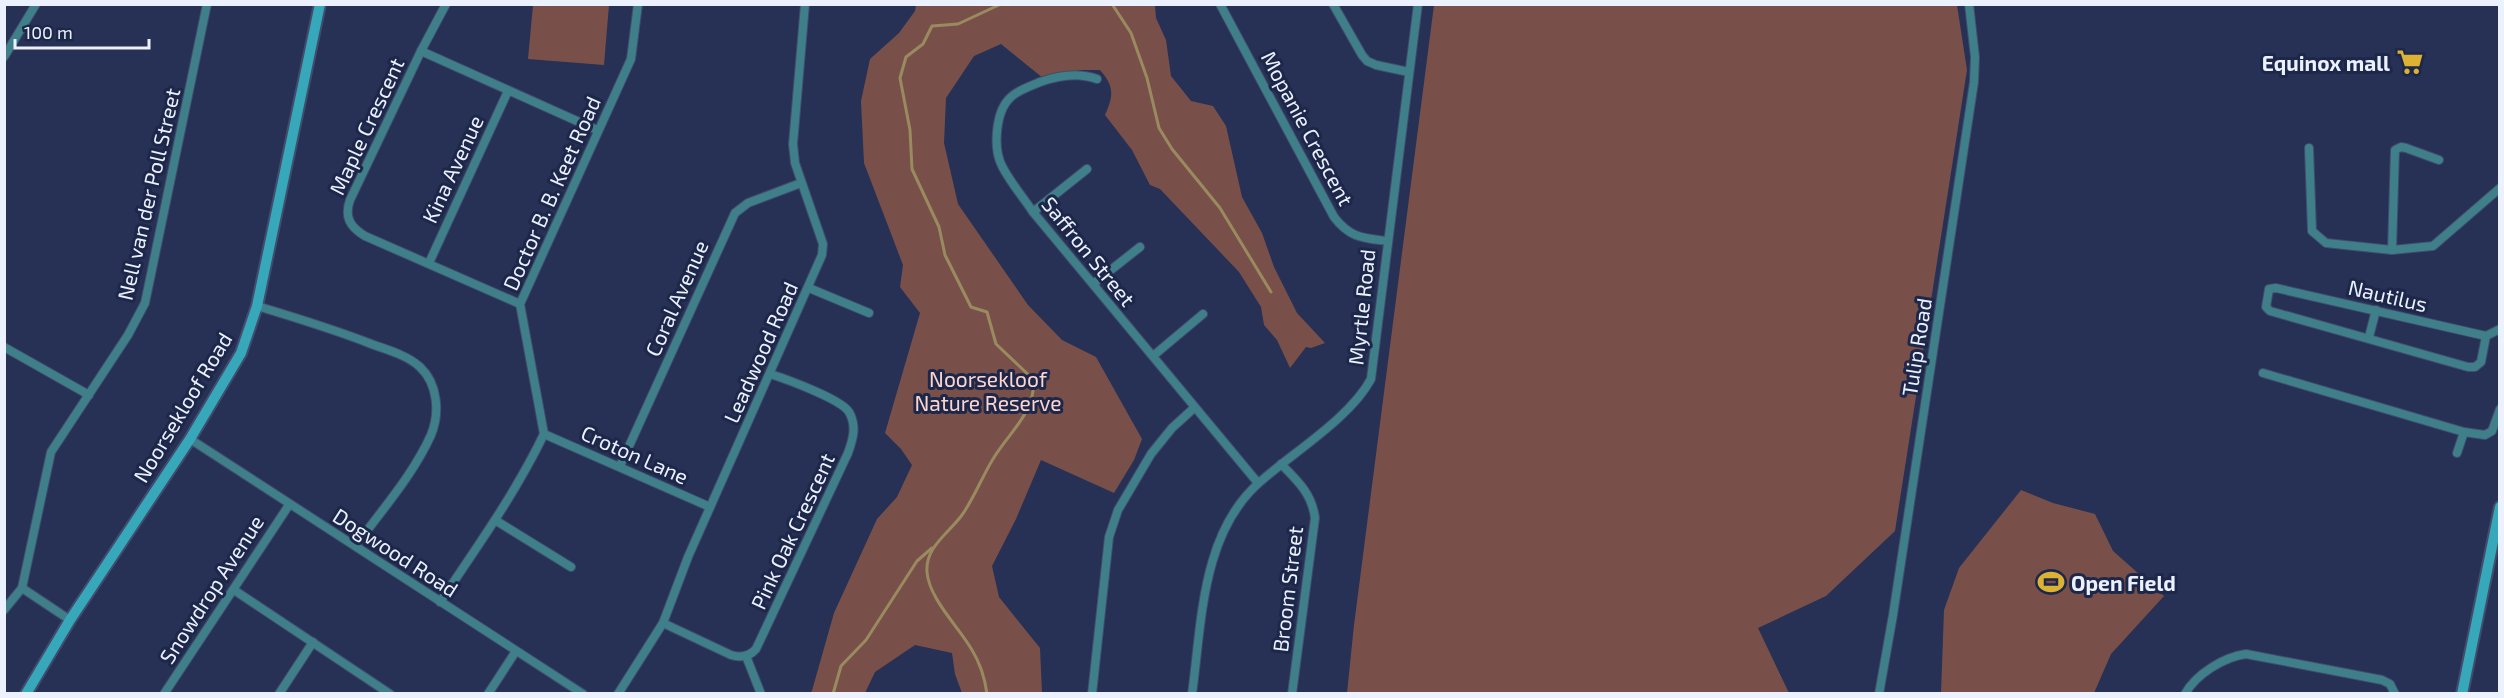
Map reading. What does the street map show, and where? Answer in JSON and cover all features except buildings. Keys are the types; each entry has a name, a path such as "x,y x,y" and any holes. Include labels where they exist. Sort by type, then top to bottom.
{"street":[{"path":"4,57 36,4"},
{"name":"Nell van der Poll Street","path":"4,610 22,588 51,452 128,335 145,303 207,4"},
{"name":"Noorsekloof Road","path":"26,693 70,620 189,439 241,353 256,306 320,4"},
{"name":"Maple Crescent","path":"446,4 421,51 346,211 347,218 359,232 520,304"},
{"name":"Doctor B. B. Keet Road","path":"544,434 520,304 631,59 638,4"},
{"name":"Leadwood Road","path":"618,693 663,623 710,507 822,255 823,244 801,183 793,144 805,4"},
{"name":"Mopanie Crescent","path":"1220,4 1334,217 1357,237 1387,241"},
{"path":"1333,4 1362,55 1368,61 1409,72"},
{"name":"Myrtle Road","path":"1192,693 1208,575 1215,552 1236,509 1258,483 1357,402 1371,379 1418,4"},
{"name":"Tulip Road","path":"1879,693 1893,615 1974,82 1975,57 1970,4"},
{"path":"421,51 597,130"},
{"name":"Saffron Street","path":"1097,79 1083,74 1052,78 1010,97 1002,112 996,138 1001,165 1033,212 1258,483"},
{"name":"Kina Avenue","path":"429,263 508,91"},
{"path":"2392,250 2395,150 2401,147 2406,148 2439,160"},
{"path":"2309,148 2312,231 2326,243 2392,250 2433,246 2499,188"},
{"path":"1033,212 1087,169"},
{"name":"Coral Avenue","path":"620,466 735,213 748,203 801,183"},
{"path":"1093,284 1140,247"},
{"name":"Nautilus","path":"2369,337 2270,311 2266,307 2269,291 2272,287 2486,336"},
{"path":"809,288 869,313"},
{"path":"256,306 328,327 397,353 419,366 430,381 436,398 436,417 432,433 418,460 356,545"},
{"path":"2376,310 2369,337 2473,367 2481,362 2486,336 2499,329"},
{"path":"1153,356 1203,314"},
{"path":"4,346 89,395"},
{"path":"2263,373 2464,432 2482,435 2489,434 2499,409"},
{"name":"Pink Oak Crescent","path":"746,656 756,649 854,438 852,420 843,406 801,385 770,374"},
{"path":"1092,693 1109,537 1118,510 1151,454 1194,408"},
{"path":"2457,453 2464,432"},
{"path":"440,602 495,520 531,461 544,434"},
{"name":"Croton Lane","path":"544,434 710,507"},
{"name":"Dogwood Road","path":"189,439 583,693"},
{"name":"Broom Street","path":"1281,464 1302,485 1310,498 1315,518 1292,693"},
{"name":"Snowdrop Avenue","path":"164,693 289,505"},
{"path":"2462,693 2499,507"},
{"path":"495,520 571,567"},
{"path":"22,588 70,620"},
{"path":"234,590 390,693"},
{"path":"663,623 731,655 746,656 761,693"},
{"path":"279,693 313,642"},
{"path":"488,693 516,651"},
{"path":"2185,693 2200,677 2216,665 2235,655 2246,654 2382,680 2390,684 2394,693"}],"green space":[{"path":"533,5 609,5 604,65 528,59"},
{"name":"Noorsekloof Nature Reserve","path":"916,5 1155,5 1156,18 1166,40 1171,76 1191,101 1213,106 1226,126 1242,197 1262,233 1274,267 1297,313 1325,343 1311,348 1306,347 1290,368 1277,340 1264,325 1261,307 1239,272 1160,189 1150,185 1132,150 1105,115 1111,91 1108,81 1100,70 1081,70 1043,78 1001,44 974,56 946,98 944,143 958,204 1028,305 1062,340 1096,357 1142,439 1134,460 1114,493 1041,460 1016,519 992,566 999,597 1040,648 1042,693 962,693 955,674 952,653 915,645 875,672 865,693 811,694 834,613 877,519 897,497 912,465 901,449 885,433 920,313 900,287 903,265 864,163 861,101 870,59 899,33 915,11"},
{"path":"1434,5 1957,5 1967,70 1895,531 1826,596 1758,628 1789,693 1347,693"},
{"name":"Open Field","path":"2021,490 2053,503 2095,514 2113,551 2164,596 2111,654 2094,693 1941,693 1944,610 1959,568"}],"waterway":[{"path":"987,694 982,671 975,655 933,592 929,582 927,563 939,541 962,515 999,449 1020,422 1030,403 1034,380 996,344 987,312 971,307 945,255 939,227 912,169 910,130 900,78 906,57 923,44 932,26 958,24 1001,4"},
{"path":"1112,4 1131,33 1147,78 1159,128 1172,149 1220,208 1271,292"},
{"path":"833,694 841,666 866,640 917,561 932,548"}],"place":[{"name":"Equinox mall","path":"2410,62"},
{"name":"Open Field","path":"2051,582"}]}
